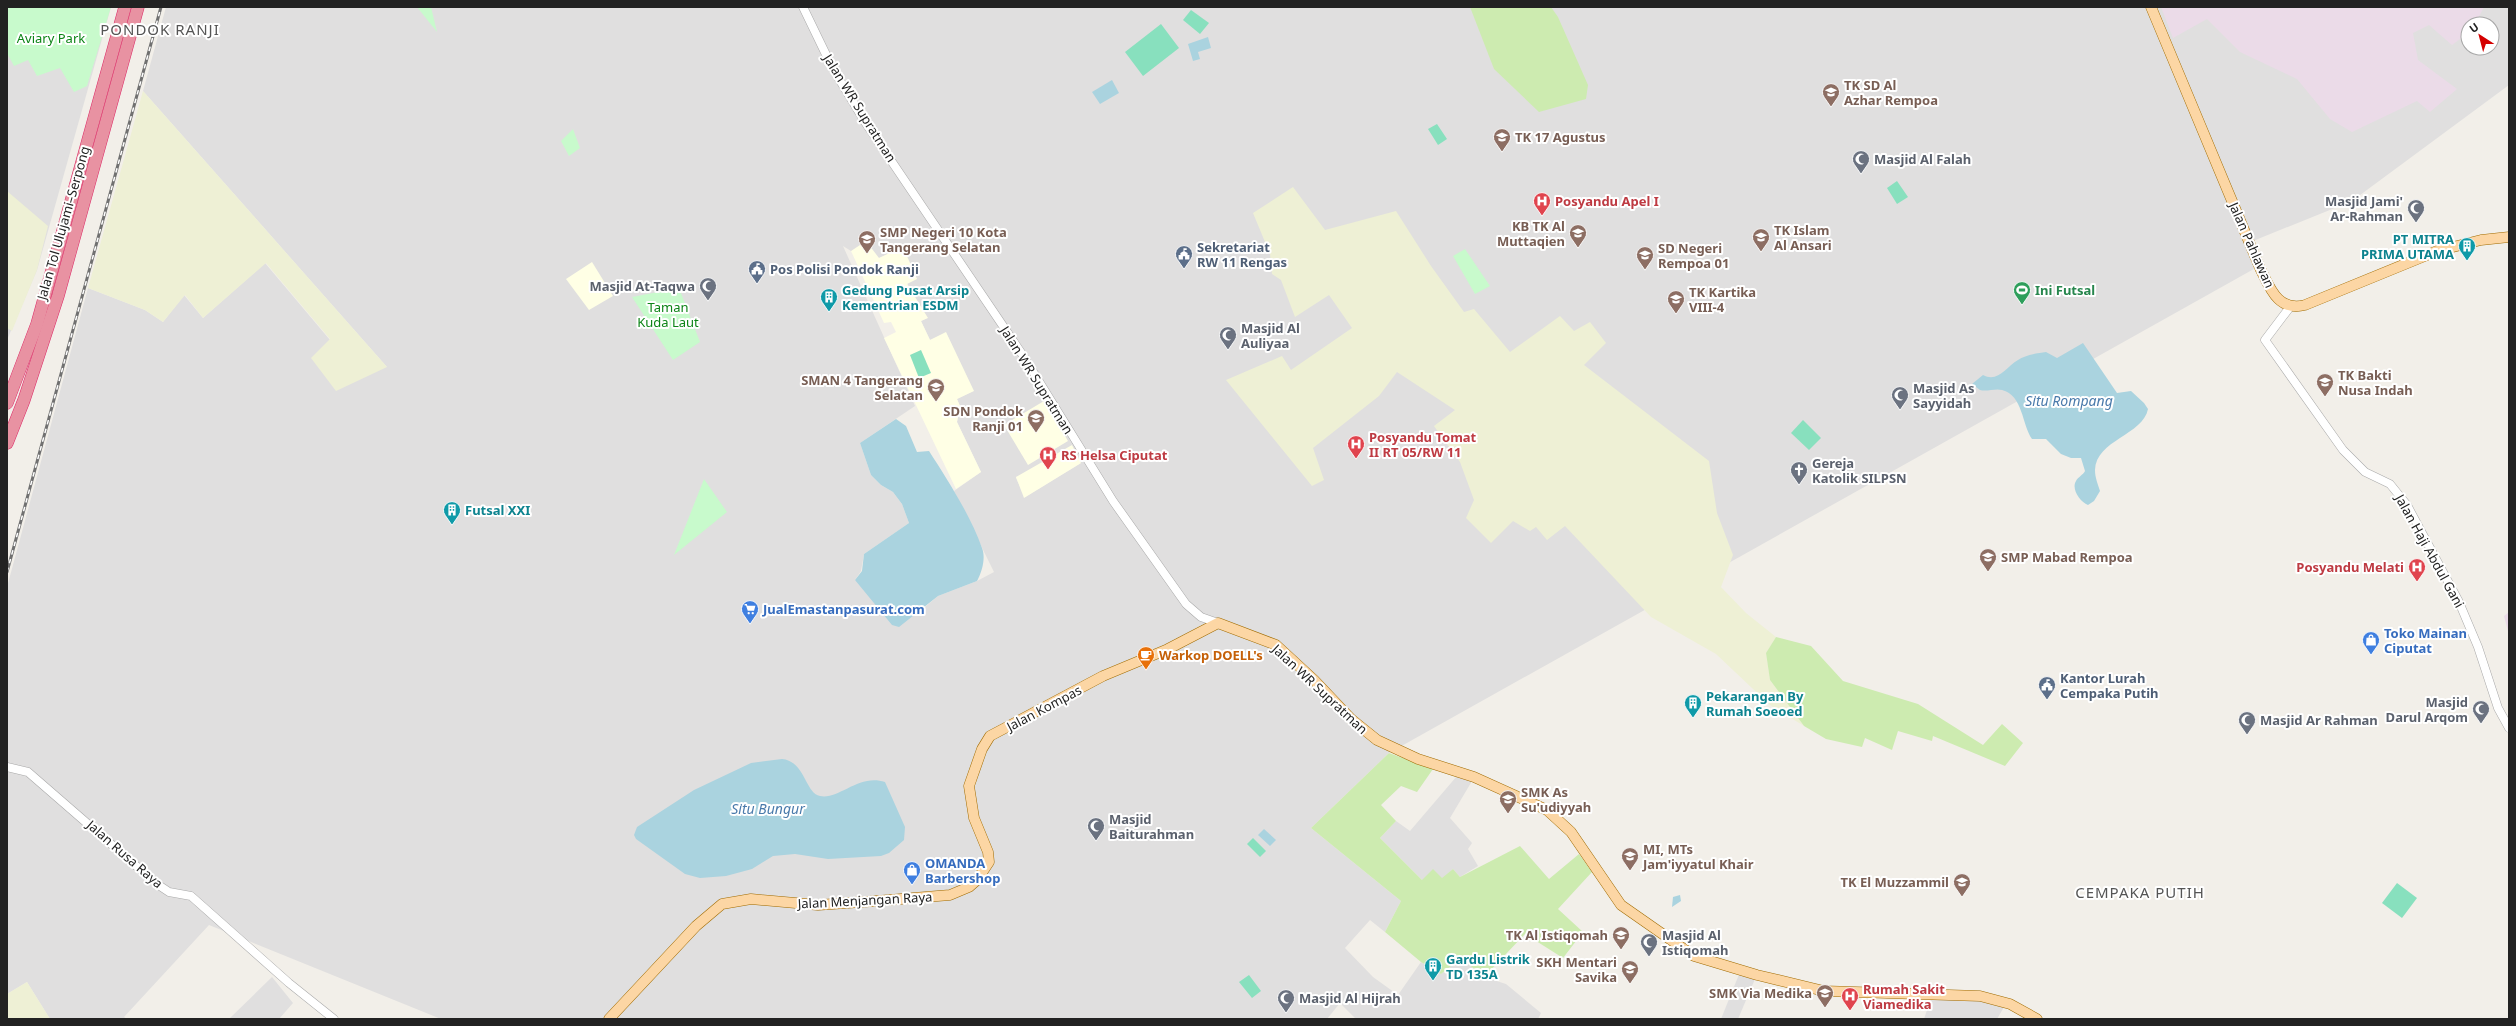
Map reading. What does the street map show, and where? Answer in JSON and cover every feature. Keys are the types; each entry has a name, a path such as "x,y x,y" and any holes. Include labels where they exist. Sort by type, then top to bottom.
{"highway":[{"name":"Jalan Tol Ulujami–Serpong","path":"7,403 37,324 125,7"},
{"name":"Jalan Tol Ulujami–Serpong","path":"7,443 24,400 58,296 138,7"},
{"path":"7,380 37,324"},
{"path":"7,392 18,360"}],"main road":[{"name":"Jalan Pahlawan","path":"2151,7 2260,268 2278,299 2290,307"},
{"path":"2290,307 2314,302 2363,279 2437,251 2481,240 2509,237"},
{"name":"Jalan Kompas","path":"989,862 988,852 974,818 969,786 982,748 990,736 1103,676 1168,649 1218,623"},
{"name":"Jalan WR Supratman","path":"1218,623 1276,645 1314,680 1351,719 1377,740 1418,759 1474,777 1550,812 1571,832 1583,848 1605,884 1621,905 1694,956 1776,980 1824,991 1980,996 2010,1004 2037,1019"},
{"name":"Jalan Menjangan Raya","path":"609,1019 696,926 722,904 751,900 818,905 950,895 969,887 977,880 989,862"}],"street":[{"name":"Jalan WR Supratman","path":"803,7 830,63 865,122 1024,357 1113,501 1172,587 1186,604 1201,617 1218,623"},
{"name":"Jalan Haji Abdul Gani","path":"2290,307 2264,340 2343,450 2365,472 2390,484 2407,505 2459,602 2478,647 2498,708 2509,728"},
{"name":"Jalan Rusa Raya","path":"7,767 28,772 157,884 169,892 191,896 289,983 334,1019"}],"shaded area":[{"path":"7,7 111,7 37,270 7,340"},
{"path":"166,7 2509,7 2509,85 2352,201 2253,241 2261,265 1389,753 1311,828 1401,901 1385,932 1370,920 1345,948 1373,977 1398,995 1421,962 1441,974 1461,958 1484,977 1506,984 1541,1013 1538,1019 1356,1019 1340,1003 1327,1019 441,1019 209,925 124,1017 127,1019 50,1019 27,982 7,994 7,587 88,288 145,310 163,322 184,295 203,318 265,263 330,340 387,367 143,91","holes":["843,246 851,251 879,258 903,247 907,283 927,318 921,321 930,340 946,333 973,391 957,399 960,406 957,422 981,472 954,491 994,572 977,581 938,596 918,613 855,580 861,571 864,554 909,523 902,504 893,492 881,485 871,475 860,443 915,406","1081,463 1025,497 1016,478 1016,477","1118,664 1132,666 1096,675"]},
{"path":"2161,7 2484,7 2479,16 2460,16 2460,39 2452,45 2429,25 2413,33 2418,60 2457,89 2430,112 2417,101 2352,132 2330,119 2297,79 2240,52 2207,19 2173,38"},
{"path":"143,91 387,367 336,391 311,358 330,339 266,263 203,318 185,295 163,322 145,310 88,288"},
{"path":"1293,187 1325,230 1396,211 1431,266 1464,312 1474,309 1510,352 1560,316 1574,331 1590,322 1606,343 1584,365 1709,461 1717,513 1733,555 1721,587 1746,613 1776,637 1766,653 1770,680 1804,726 1770,705 1716,654 1651,617 1565,526 1547,540 1536,527 1530,531 1513,521 1491,543 1466,518 1474,500 1460,462 1434,426 1455,410 1397,372 1379,396 1313,448 1324,480 1312,486 1226,380 1282,356 1291,370 1352,328 1329,295 1295,317 1281,280 1272,274 1270,254 1253,213"},
{"path":"7,191 48,226 37,270 12,331 7,328"},
{"name":"SMAN 4 Tangerang Selatan","path":"866,241 879,258 903,247 917,279 907,284 928,318 921,321 930,340 946,332 974,391 957,399 960,406 957,422 981,472 956,489 884,338 896,332 891,322 884,323 851,251"},
{"path":"592,262 613,296 589,310 566,279"},
{"name":"SDN Pondok Ranji 01","path":"1044,401 1068,441 1028,465 1004,425"},
{"name":"RS Helsa Ciputat","path":"1072,445 1081,463 1024,498 1016,477"},
{"path":"2509,612 2509,635 2504,616"},
{"path":"1457,776 1472,781 1450,818 1472,843 1468,849 1478,866 1460,877 1453,869 1442,879 1422,880 1380,838 1396,821 1410,831"},
{"path":"1740,972 1755,979 1738,1019 1721,1019"},
{"path":"272,977 293,1003 279,1019 229,1019"},
{"path":"27,982 50,1019 7,1019 7,994"},
{"path":"1931,998 1994,1002 2004,1007 1997,1019 1924,1019"}],"green space":[{"name":"Aviary Park","path":"7,7 111,7 87,86 74,92 60,68 37,76 28,60 14,66 7,53"},
{"path":"417,7 431,7 437,32"},
{"path":"1470,7 1551,7 1558,17 1588,85 1586,99 1539,112 1494,69"},
{"path":"1191,10 1209,23 1200,34 1183,20"},
{"path":"1161,24 1179,48 1143,76 1125,52"},
{"path":"1437,124 1447,139 1438,145 1428,129"},
{"path":"573,129 580,148 569,156 561,141"},
{"path":"1897,181 1908,197 1897,204 1887,188"},
{"path":"1465,249 1490,286 1475,294 1453,256"},
{"name":"Taman Kuda Laut","path":"679,288 700,342 673,360 632,297"},
{"path":"921,350 931,373 919,378 910,355"},
{"path":"1803,420 1821,438 1809,450 1791,433"},
{"path":"704,479 727,512 674,555"},
{"path":"1776,637 1811,646 1843,681 1918,704 1983,745 2002,724 2023,743 2005,766 1933,736 1932,741 1898,731 1892,750 1865,738 1862,747 1826,739 1804,726 1770,680 1766,653"},
{"path":"1389,753 1433,769 1417,792 1401,786 1381,805 1396,821 1380,838 1422,880 1433,869 1442,878 1453,869 1460,877 1520,846 1549,879 1579,854 1592,872 1558,909 1583,932 1563,958 1525,934 1484,977 1461,958 1441,974 1421,962 1385,932 1401,901 1311,828"},
{"path":"1253,838 1266,851 1260,857 1247,844"},
{"path":"2397,883 2417,898 2402,918 2382,903"},
{"path":"1249,975 1261,991 1252,998 1239,982"}],"water":[{"path":"1208,37 1211,48 1198,52 1200,59 1193,61 1188,44"},
{"path":"1112,80 1119,93 1100,104 1092,92"},
{"name":"Situ Rompang","path":"2083,343 2117,393 2131,391 2144,403 2148,409 2144,418 2138,425 2111,444 2103,451 2097,460 2095,473 2100,491 2094,501 2088,505 2079,498 2075,491 2076,481 2085,471 2081,458 2071,458 2061,454 2046,439 2032,439 2018,404 2009,393 2002,390 1980,390 1972,384 1983,375 1988,377 1998,376 2021,358 2046,352 2057,358"},
{"path":"896,419 906,426 917,452 929,451 972,523 984,556 982,569 977,581 938,596 899,627 892,625 855,580 862,571 864,554 909,523 902,504 893,492 881,485 871,475 860,443"},
{"name":"Situ Bungur","path":"782,759 790,761 796,765 811,789 815,794 820,796 835,794 867,781 876,780 885,782 905,827 904,840 889,853 881,856 828,859 795,854 773,856 752,869 726,876 700,878 685,874 636,839 634,835 637,827 694,790 751,763"},
{"path":"1264,829 1276,840 1270,846 1258,835"},
{"path":"1680,895 1681,901 1672,907 1673,897"}],"railway":[{"path":"7,572 161,7"}],"place":[{"name":"TK SD Al Azhar Rempoa","path":"1831,107"},
{"name":"TK 17 Agustus","path":"1502,152"},
{"name":"Masjid Al Falah","path":"1861,174"},
{"name":"Posyandu Apel I","path":"1542,216"},
{"name":"Masjid Jami' Ar-Rahman","path":"2416,223"},
{"name":"KB TK Al Muttaqien","path":"1578,248"},
{"name":"TK Islam Al Ansari","path":"1761,252"},
{"name":"SMP Negeri 10 Kota Tangerang Selatan","path":"867,254"},
{"name":"PT MITRA PRIMA UTAMA","path":"2467,261"},
{"name":"Sekretariat RW 11 Rengas","path":"1184,269"},
{"name":"SD Negeri Rempoa 01","path":"1645,270"},
{"name":"Pos Polisi Pondok Ranji","path":"757,284"},
{"name":"Masjid At-Taqwa","path":"708,301"},
{"name":"Ini Futsal","path":"2022,305"},
{"name":"Gedung Pusat Arsip Kementrian ESDM","path":"829,312"},
{"name":"TK Kartika VIII-4","path":"1676,314"},
{"name":"Masjid Al Auliyaa","path":"1228,350"},
{"name":"TK Bakti Nusa Indah","path":"2325,397"},
{"name":"SMAN 4 Tangerang Selatan","path":"936,402"},
{"name":"Masjid As Sayyidah","path":"1900,410"},
{"name":"SDN Pondok Ranji 01","path":"1036,433"},
{"name":"Posyandu Tomat II RT 05/RW 11","path":"1356,459"},
{"name":"RS Helsa Ciputat","path":"1048,470"},
{"name":"Gereja Katolik SILPSN","path":"1799,485"},
{"name":"Futsal XXI","path":"452,525"},
{"name":"SMP Mabad Rempoa","path":"1988,572"},
{"name":"Posyandu Melati","path":"2417,582"},
{"name":"JualEmastanpasurat.com","path":"750,624"},
{"name":"Toko Mainan Ciputat","path":"2371,655"},
{"name":"Warkop DOELL's","path":"1146,670"},
{"name":"Kantor Lurah Cempaka Putih","path":"2047,700"},
{"name":"Pekarangan By Rumah Soeoed","path":"1693,718"},
{"name":"Masjid Darul Arqom","path":"2481,724"},
{"name":"Masjid Ar Rahman","path":"2247,735"},
{"name":"SMK As Su'udiyyah","path":"1508,814"},
{"name":"Masjid Baiturahman","path":"1096,841"},
{"name":"MI, MTs Jam'iyyatul Khair","path":"1630,871"},
{"name":"OMANDA Barbershop","path":"912,885"},
{"name":"TK El Muzzammil","path":"1962,897"},
{"name":"TK Al Istiqomah","path":"1621,950"},
{"name":"Masjid Al Istiqomah","path":"1649,957"},
{"name":"Gardu Listrik TD 135A","path":"1433,981"},
{"name":"SKH Mentari Savika","path":"1630,984"},
{"name":"SMK Via Medika","path":"1825,1008"},
{"name":"Rumah Sakit Viamedika","path":"1850,1011"},
{"name":"Masjid Al Hijrah","path":"1286,1013"}],"district":[{"name":"PONDOK RANJI","path":"160,30"},
{"name":"CEMPAKA PUTIH","path":"2140,893"}]}
